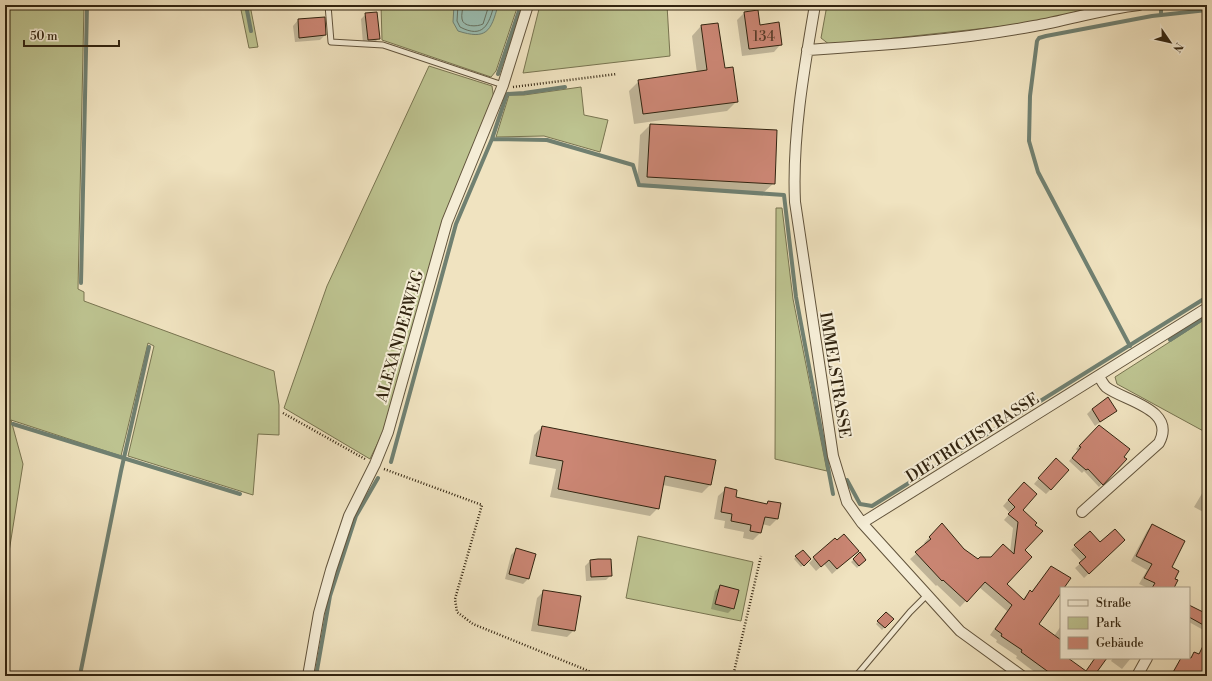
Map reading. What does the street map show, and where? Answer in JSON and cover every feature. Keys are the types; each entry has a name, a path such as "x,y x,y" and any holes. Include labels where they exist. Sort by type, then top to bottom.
{"street":[{"name":"ALEXANDERWEG","path":"308,676 319,613 331,570 349,516 375,464 388,432 447,222 503,85 528,5"},
{"name":"IMMELSTRASSE","path":"815,5 807,50 793,169 798,234 833,456 847,502 862,523 960,632 1022,676"},
{"path":"807,50 882,45 979,35 1034,26 1120,7 1139,5"},
{"name":"DIETRICHSTRASSE","path":"862,523 1207,308"},
{"path":"1082,512 1159,442 1164,434 1163,426 1158,416 1105,386 1099,376"},
{"path":"1137,676 1146,659"}],"lane":[{"path":"328,5 331,42 384,45 503,85"},
{"path":"856,676 910,612 927,595"}],"path":[{"path":"503,85 517,87 617,74"},
{"path":"282,413 375,464 482,505 455,599 457,612 473,624 601,676"},
{"path":"733,676 761,556"}],"green space":[{"path":"5,5 84,5 78,289 84,292 84,301 274,371 279,405 279,435 258,434 253,495 128,456 154,346 148,343 121,456 11,420 23,464 5,577"},
{"path":"240,5 250,5 258,47 249,48"},
{"path":"381,5 518,5 496,71 491,77 382,40"},
{"path":"540,5 667,5 670,56 523,73"},
{"path":"827,5 1103,5 1033,23 830,45 821,38"},
{"path":"429,66 492,86 494,100 476,141 384,430 370,459 284,408 327,286"},
{"path":"581,87 584,115 608,120 600,152 544,136 496,137 509,95 524,95"},
{"path":"776,208 782,208 793,299 827,471 775,459"},
{"path":"1207,318 1207,433 1117,384 1115,377"},
{"path":"638,536 753,562 741,621 626,598"}],"water":[{"path":"454,5 498,5 490,27 486,32 475,35 458,31 453,22"}],"building":[{"path":"758,10 760,25 779,22 782,45 749,49 744,12"},
{"path":"377,12 380,39 368,40 365,13"},
{"path":"325,17 326,35 299,38 298,19"},
{"path":"718,23 725,68 733,67 738,102 643,114 638,80 707,70 701,25"},
{"path":"650,124 777,130 775,184 647,177"},
{"path":"1108,397 1117,411 1100,422 1092,409"},
{"path":"1099,425 1130,449 1124,457 1127,459 1103,485 1088,469 1086,470 1072,458 1081,447 1079,446"},
{"path":"542,426 716,460 711,485 665,476 659,509 558,489 563,461 536,456"},
{"path":"1056,458 1069,470 1051,490 1038,478"},
{"path":"1024,482 1037,494 1023,510 1037,523 1035,525 1043,531 1025,550 1032,557 1007,584 1024,600 1030,590 1032,592 1051,566 1071,578 1065,587 1060,587 1060,594 1039,624 1060,639 1060,659 1069,659 1086,671 1094,659 1106,659 1094,676 1054,676 1021,652 1022,650 1001,636 1002,634 995,629 1012,605 985,582 967,602 943,580 942,581 915,552 931,539 929,537 942,523 964,549 978,559 980,557 991,557 1003,544 1014,554 1018,522 1008,514 1015,507 1008,500"},
{"path":"725,487 737,490 736,497 767,504 768,501 781,503 778,519 765,517 761,533 750,531 751,525 731,521 732,514 721,512"},
{"path":"1152,524 1185,541 1172,567 1179,571 1175,579 1178,580 1174,587 1153,587 1155,583 1144,578 1152,564 1136,556"},
{"path":"1115,529 1125,540 1089,574 1079,563 1086,557 1074,545 1090,531 1100,542"},
{"path":"844,534 859,551 837,569 829,560 821,567 813,557 835,538 837,540"},
{"path":"516,548 536,554 529,579 509,574"},
{"path":"803,550 811,559 804,566 795,556"},
{"path":"860,552 866,560 859,566 853,559"},
{"path":"611,559 612,576 591,577 590,560"},
{"path":"720,585 739,590 734,609 715,604"},
{"path":"543,590 581,596 575,631 538,625"},
{"path":"1190,606 1207,614 1207,627 1190,618"},
{"path":"886,612 894,619 885,628 877,621"},
{"path":"1207,638 1207,671 1204,676 1171,676 1180,659 1190,659 1194,652 1199,654"}],"waterway":[{"path":"81,283 87,5"},
{"path":"246,5 251,31"},
{"path":"498,74 521,5"},
{"path":"1161,8 1161,15"},
{"path":"1130,346 1038,172 1029,141 1030,96 1037,41 1039,38 1046,36 1152,16 1207,10"},
{"path":"391,462 456,224 492,139 507,94 565,87"},
{"path":"492,139 547,140 633,165 639,185 784,195 796,297 833,494"},
{"path":"847,480 860,504 872,506 1207,297"},
{"path":"1170,340 1207,316"},
{"path":"81,670 121,471 149,347"},
{"path":"13,424 240,494"},
{"path":"316,676 330,596 356,516 378,478"}]}
